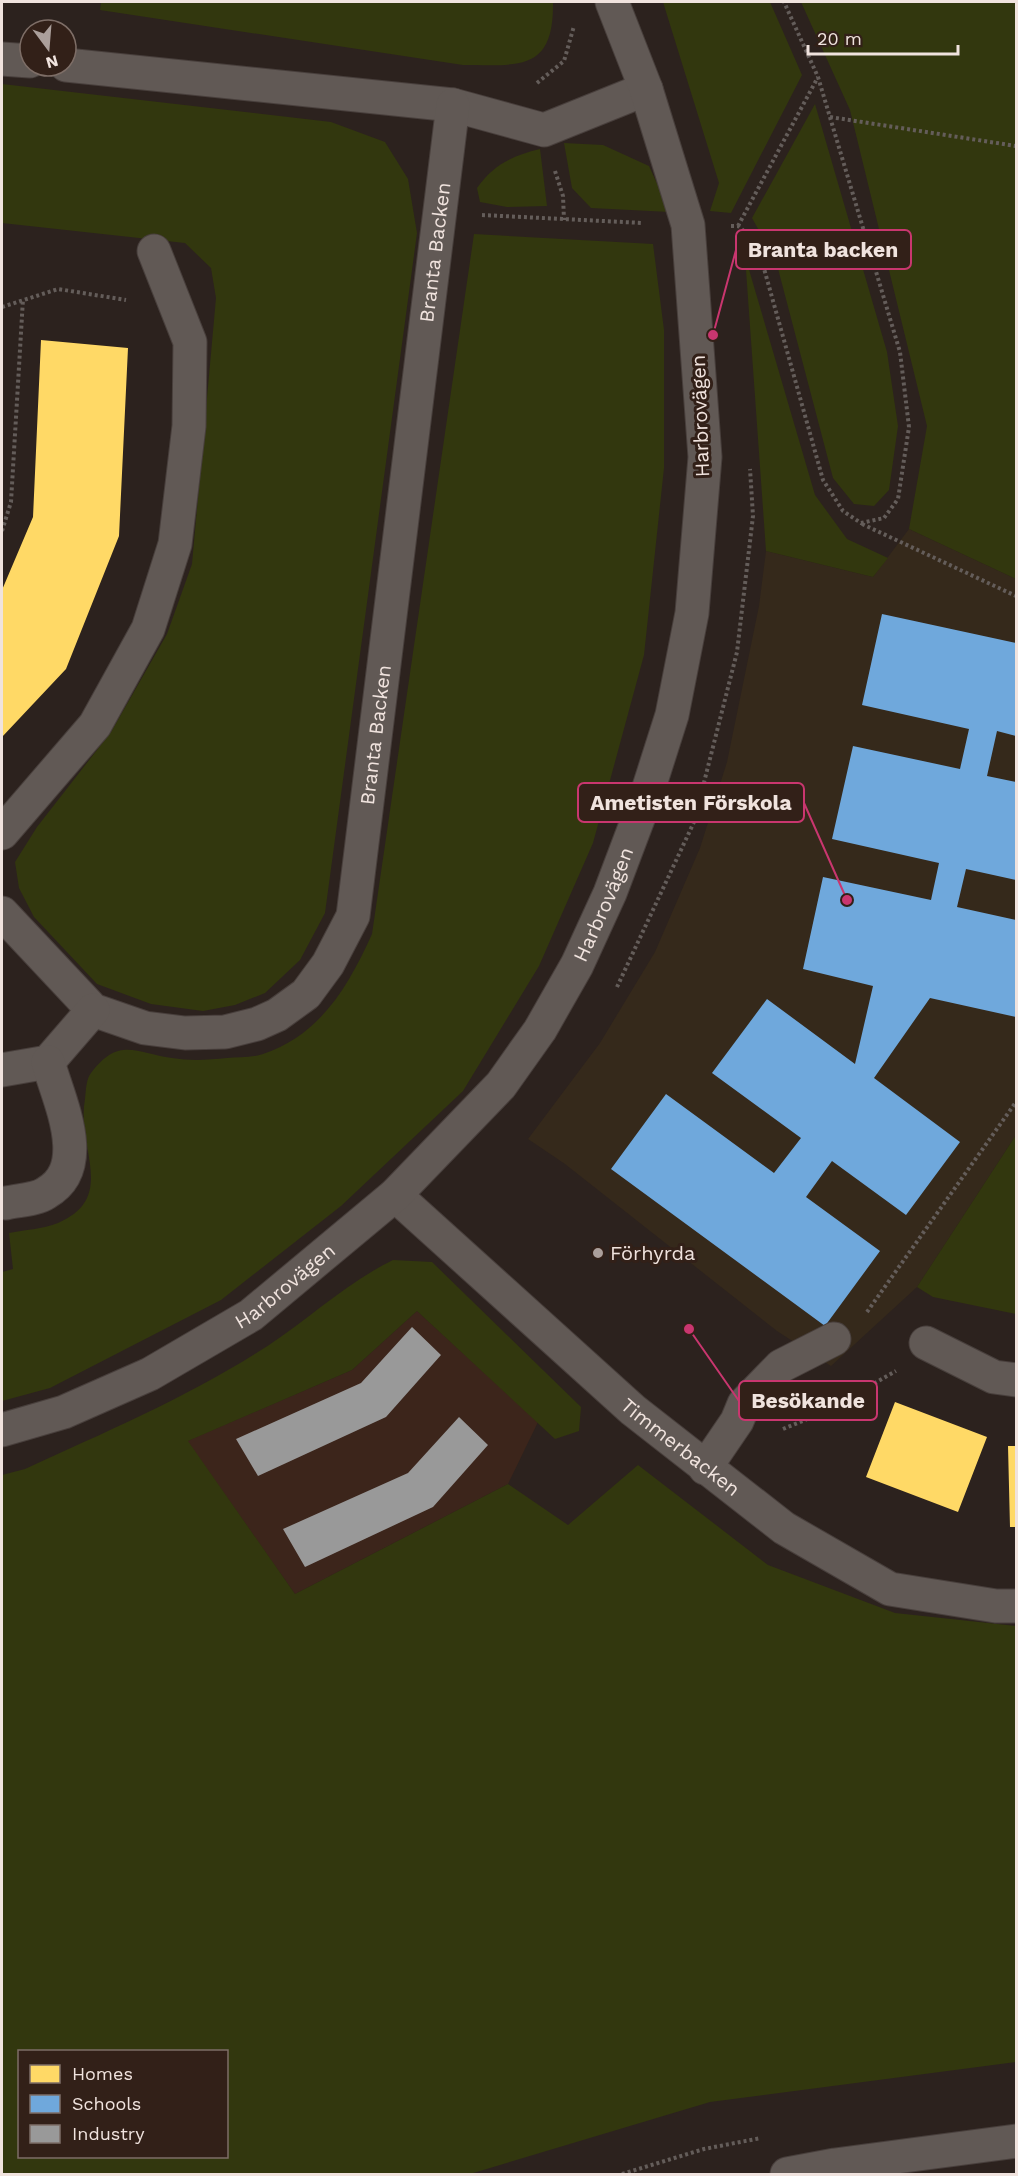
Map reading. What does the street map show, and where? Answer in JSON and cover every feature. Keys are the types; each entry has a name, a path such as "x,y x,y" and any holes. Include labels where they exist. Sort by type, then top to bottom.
{"street":[{"name":"Harbrovägen","path":"2,1430 64,1412 150,1374 251,1315 395,1195 501,1085 540,1030 577,965 610,893 644,803 668,726 692,612 705,457 688,225 646,88 612,2"},
{"path":"2,58 18,60"},
{"path":"78,66 453,105 544,130 646,88"},
{"name":"Branta Backen","path":"2,913 93,1010 145,1028 185,1033 225,1032 257,1024 277,1015 306,993 328,964 353,916 453,105"},
{"path":"2,833 95,725 148,629 175,544 189,426 190,342 154,251"},
{"path":"2,1070 48,1062 93,1010"},
{"path":"6,1203 45,1194 61,1182 70,1165 69,1138 48,1062"},
{"name":"Timmerbacken","path":"395,1195 633,1410 784,1528 890,1589 996,1606 1017,1606"},
{"path":"705,1468 736,1421 744,1404 781,1366 834,1339"},
{"path":"926,1343 994,1377 1017,1380"},
{"path":"787,2175 835,2165 1017,2141"}],"path":[{"path":"784,2 818,77 900,352 909,427 898,499 884,518 861,523"},
{"path":"564,220 563,196 531,88 564,61 576,16"},
{"path":"738,226 818,77"},
{"path":"830,117 1017,146"},
{"path":"440,213 688,225"},
{"path":"731,237 729,226 738,226 750,237 763,265 823,480 843,511 861,523 1017,596"},
{"path":"2,307 58,289 133,301 170,291"},
{"path":"2,531 11,502 23,299"},
{"path":"613,992 621,982 694,822 738,652 753,516 750,458"},
{"path":"834,1339 858,1326 1017,1102"},
{"path":"780,1431 822,1413 898,1371 926,1343"}],"shaded area":[{"path":"909,529 1016,579 1016,1135 917,1287 831,1366 777,1331 565,1164 528,1139 600,1043 655,952 700,848 727,762 759,606 766,551 873,577"},
{"path":"417,1311 538,1422 508,1484 295,1594 187,1441 352,1370"}],"green space":[{"path":"101,2 553,2 552,25 540,53 516,64 463,65 100,10"},
{"path":"663,2 770,2 802,75 731,213 710,211 719,183"},
{"path":"801,2 1016,2 1016,579 909,529 927,426 850,110"},
{"path":"2,84 331,122 385,142 408,179 417,233 325,913 300,960 265,993 235,1005 203,1011 151,1004 97,984 34,917 19,888 15,862 37,827 111,732 167,634 192,564 216,298 211,268 185,243 2,223"},
{"path":"815,104 887,352 898,426 889,490 874,506 854,504 833,478 776,261 752,218"},
{"path":"564,143 603,145 649,166 670,212 591,208 572,188"},
{"path":"540,149 547,206 507,207 480,202 477,188 490,173 512,158"},
{"path":"474,234 653,244 664,330 664,468 644,655 593,843 539,966 463,1091 341,1206 221,1300 50,1388 2,1401 2,1272 13,1269 9,1233 58,1223 76,1212 86,1200 91,1185 91,1170 84,1117 86,1085 91,1073 110,1054 119,1051 138,1051 179,1059 206,1060 254,1056 283,1046 301,1035 330,1007 353,972 372,934"},
{"path":"745,256 815,495 847,539 888,558 873,577 766,551"},
{"path":"1016,1135 1016,1314 933,1297 917,1287"},
{"path":"393,1260 432,1262 581,1407 579,1431 555,1439 417,1311 352,1370 188,1441 295,1594 508,1484 568,1525 638,1465 768,1565 895,1613 1016,1626 1016,2062 710,2102 470,2174 2,2174 2,1475 25,1469 87,1441 150,1412 210,1380 269,1345 345,1289"}],"building: Homes":[{"path":"41,340 128,348 119,536 66,669 2,737 2,590 33,517"},
{"path":"895,1402 987,1437 958,1512 866,1477"},
{"path":"1008,1446 1016,1446 1016,1527 1010,1527"}],"building: Schools":[{"path":"882,614 1016,643 1016,736 997,731 987,776 1016,782 1016,880 966,869 957,907 1016,920 1016,1017 930,998 874,1078 960,1142 906,1215 832,1161 806,1197 880,1251 825,1326 611,1169 666,1094 774,1173 801,1138 712,1073 767,999 855,1064 873,986 803,969 823,877 931,900 939,863 832,839 853,746 960,769 969,729 862,705"}],"building: Industry":[{"path":"412,1327 441,1355 386,1417 258,1476 236,1439 361,1383"},
{"path":"459,1417 488,1445 433,1507 305,1567 283,1529 408,1473"}],"place":[{"name":"Branta backen","path":"713,335"},
{"name":"Ametisten Förskola","path":"847,900"},
{"name":"Förhyrda","path":"598,1253"},
{"name":"Besökande","path":"689,1329"}]}
